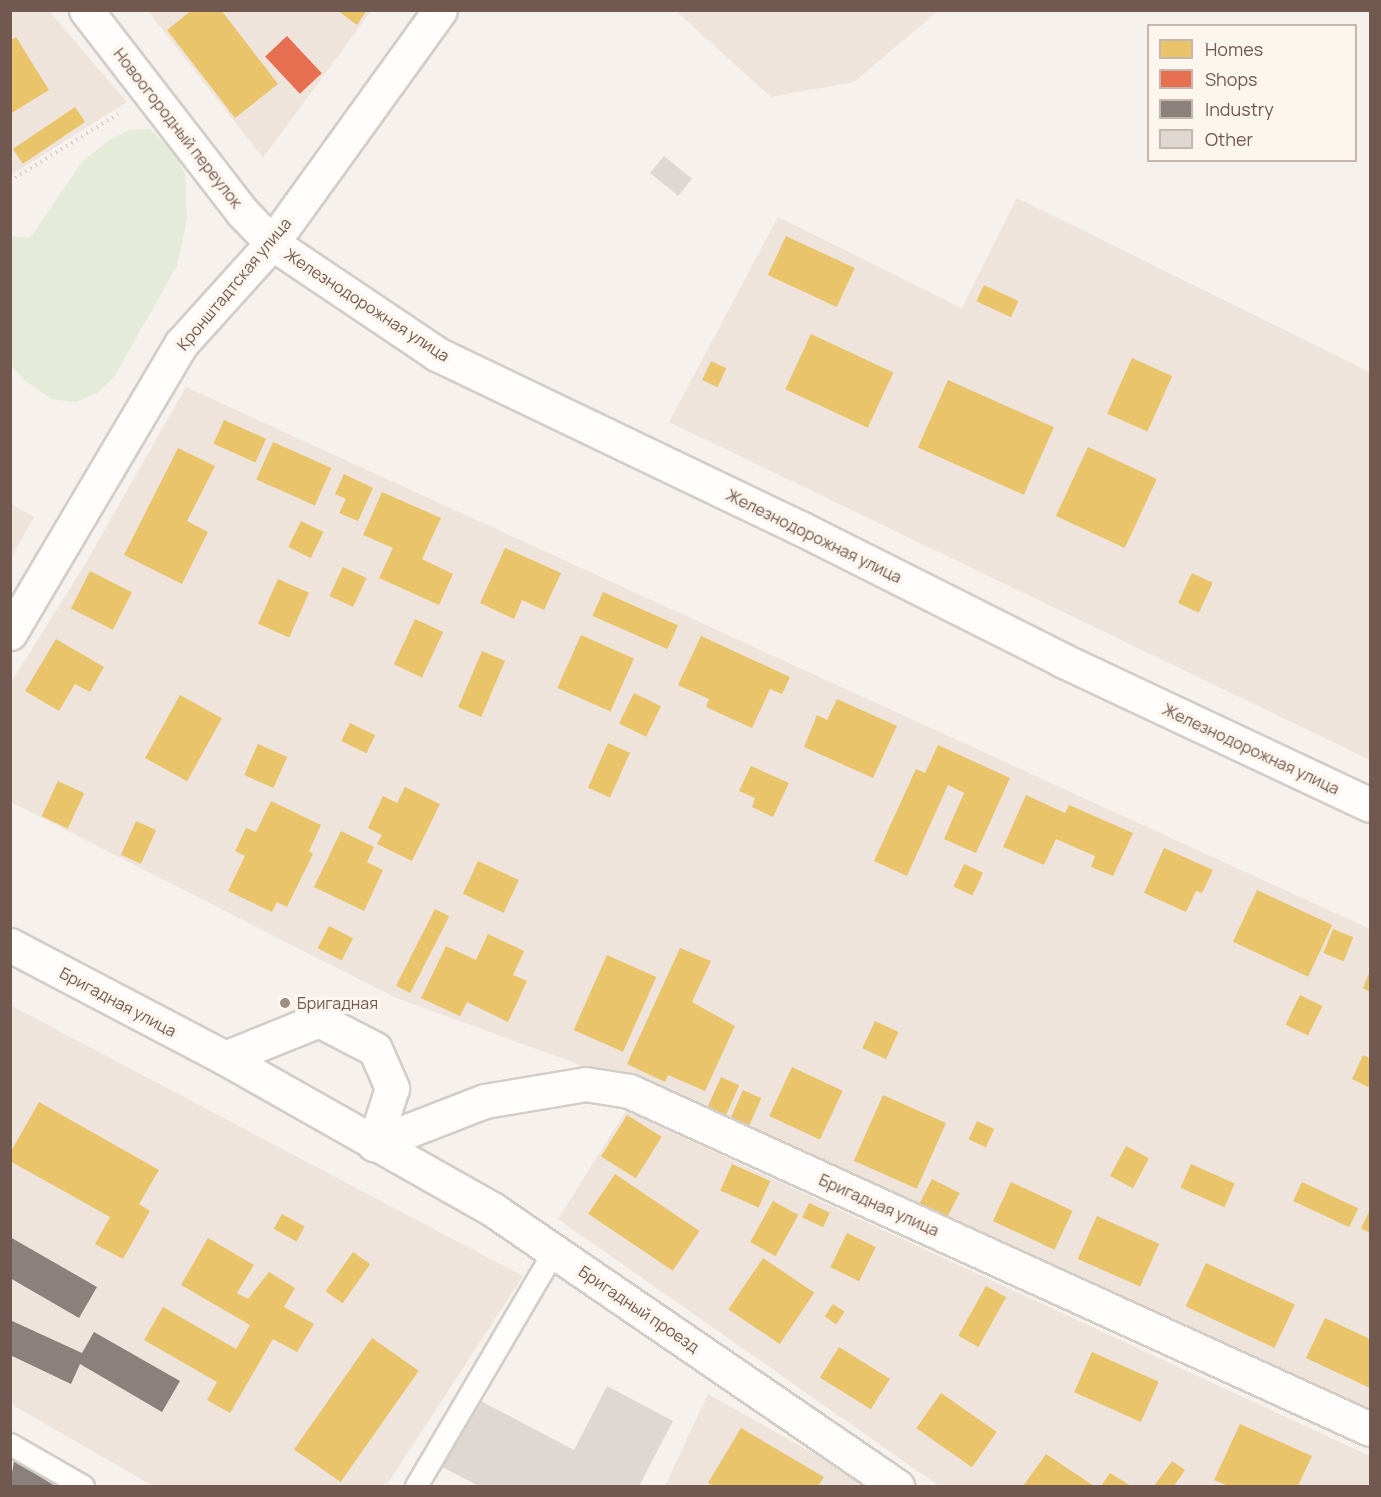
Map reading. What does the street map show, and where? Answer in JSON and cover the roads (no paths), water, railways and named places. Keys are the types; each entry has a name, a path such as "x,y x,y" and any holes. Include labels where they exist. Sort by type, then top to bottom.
{"street":[{"name":"Новоогородный переулок","path":"87,10 242,212 272,243"},
{"name":"Кронштадтская улица","path":"10,633 181,344 272,243 440,10"},
{"name":"Железнодорожная улица","path":"272,243 437,354 800,528 1062,660 1371,805"},
{"name":"Бригадная улица","path":"10,945 225,1058 374,1144 485,1101 585,1084 629,1091 1371,1429"},
{"path":"225,1058 319,1020 375,1049 392,1088 374,1144"},
{"name":"Бригадный проезд","path":"374,1144 492,1209 897,1486"}],"lane":[{"path":"416,1486 554,1251"},
{"path":"10,1444 83,1486"}],"place":[{"name":"Бригадная","path":"285,1003"}]}
